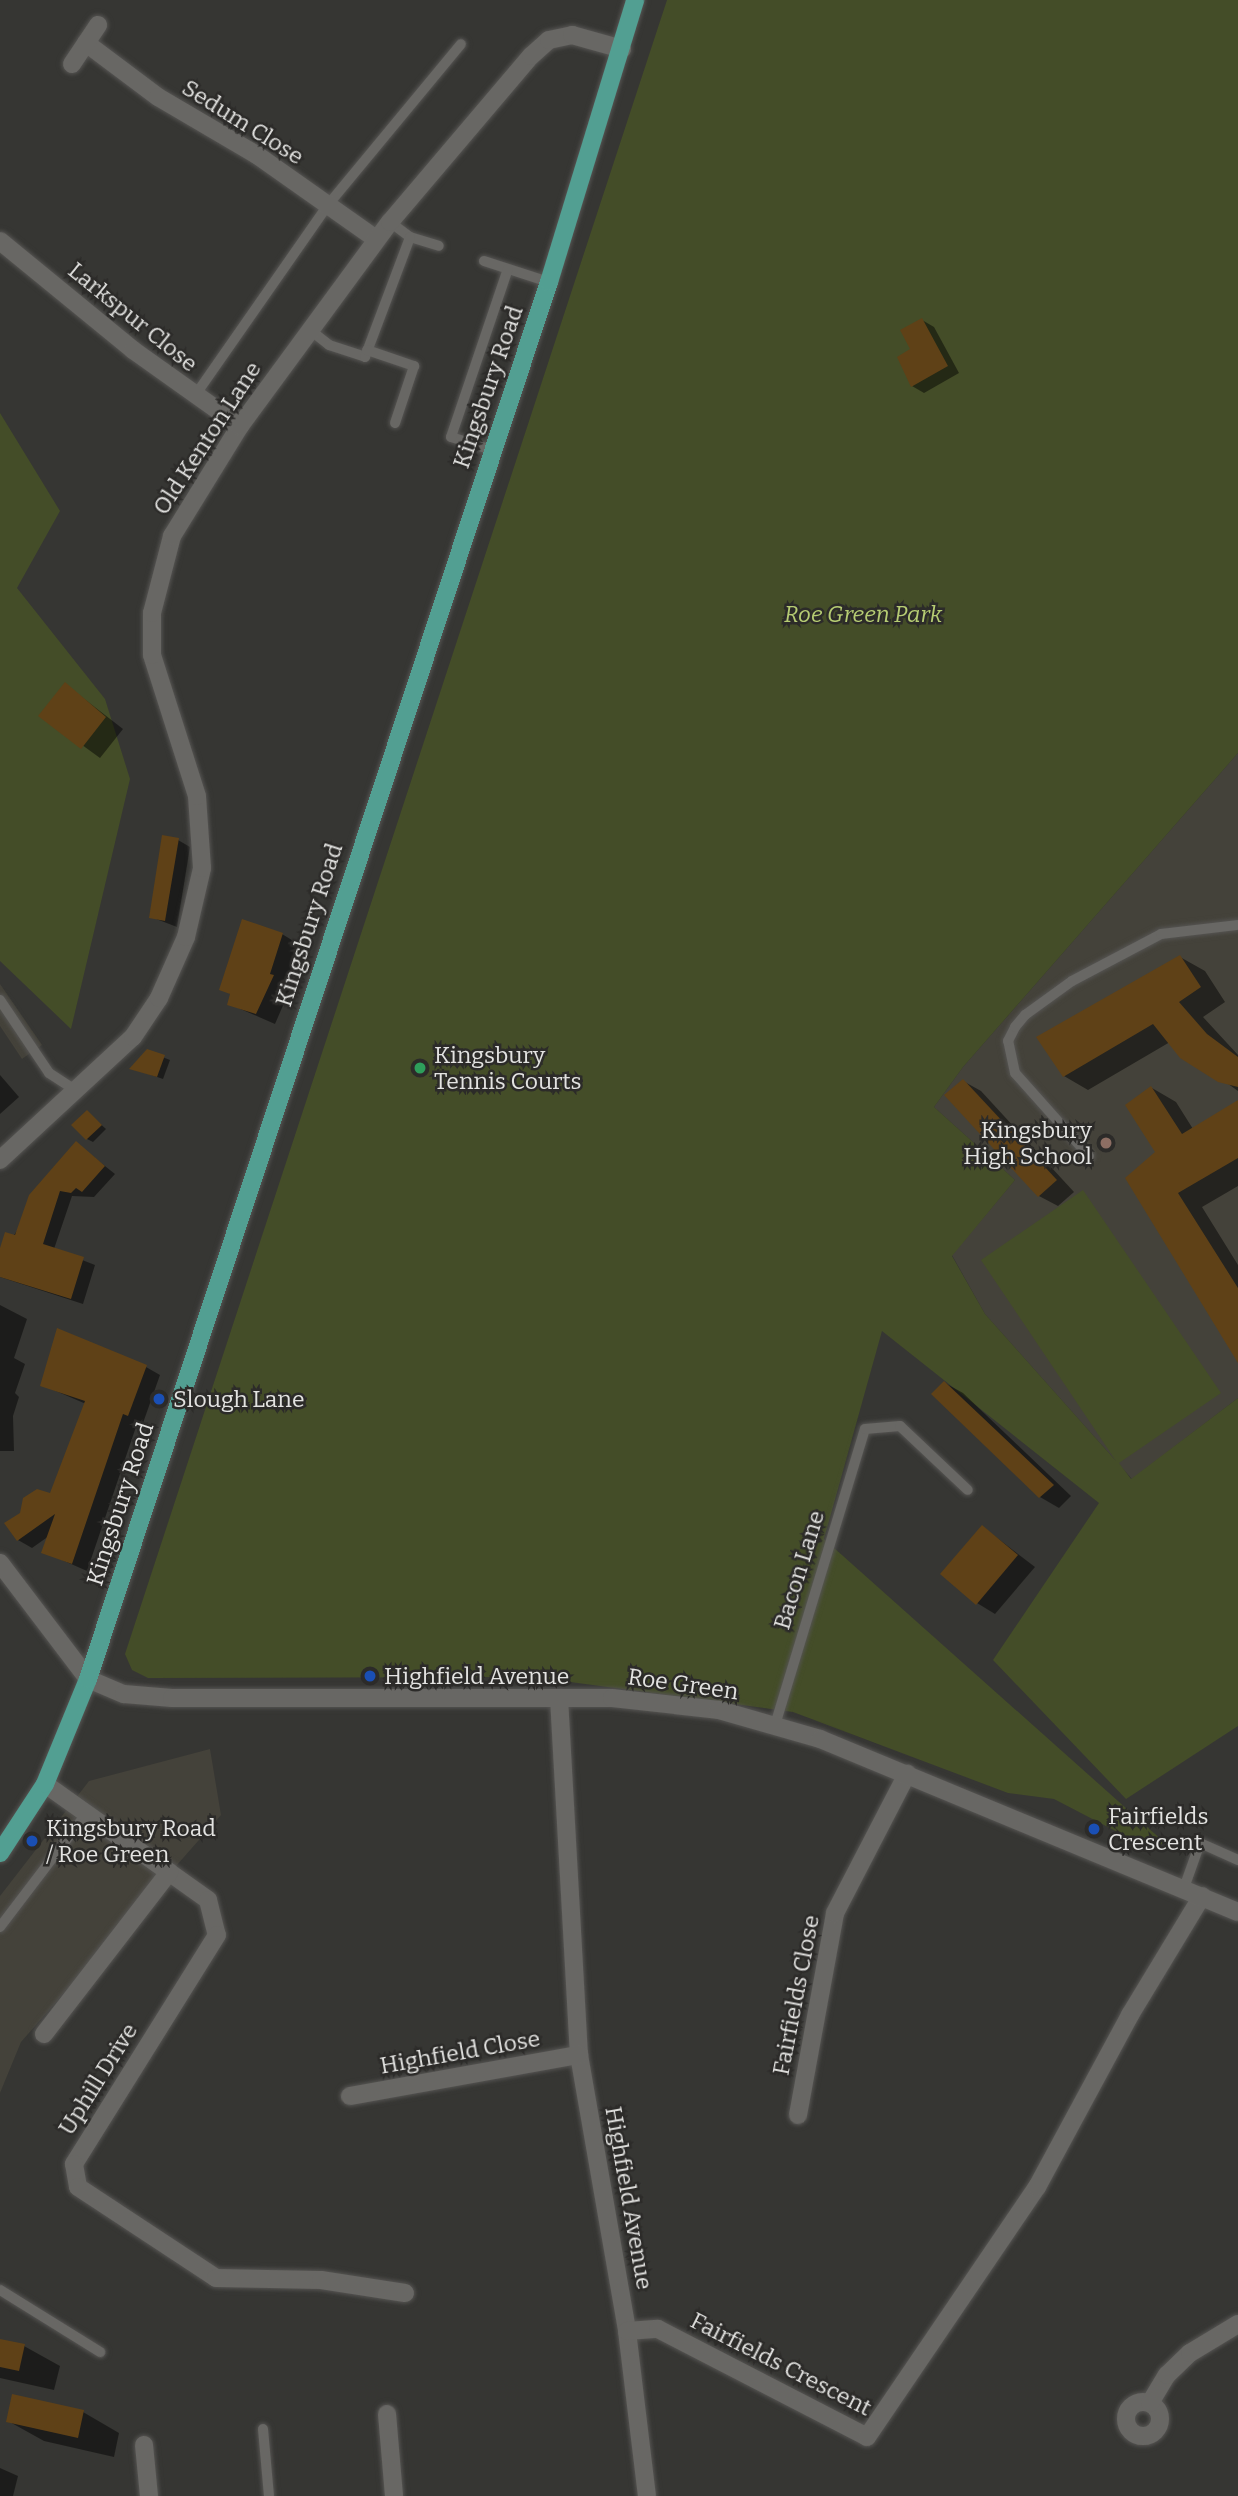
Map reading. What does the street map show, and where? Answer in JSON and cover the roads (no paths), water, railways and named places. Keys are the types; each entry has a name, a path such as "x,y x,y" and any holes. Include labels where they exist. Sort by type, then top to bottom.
{"main road":[{"name":"Kingsbury Road","path":"0,1853 45,1784 88,1679 549,282 635,0"}],"street":[{"path":"72,64 98,25"},
{"name":"Old Kenton Lane","path":"0,1160 132,1037 159,998 187,937 202,869 197,796 152,655 152,613 172,536 240,426 376,239 531,56 550,40 572,35 622,49"},
{"name":"Sedum Close","path":"86,43 158,97 257,155 376,239"},
{"name":"Larkspur Close","path":"0,241 194,397 240,426"},
{"path":"0,1563 88,1679"},
{"name":"Roe Green","path":"88,1679 124,1694 172,1698 559,1698 658,1702 775,1725 907,1774 1238,1912"},
{"name":"Highfield Avenue","path":"559,1698 579,2055 627,2331 647,2496"},
{"name":"Fairfields Close","path":"798,2115 835,1913 907,1774"},
{"name":"Uphill Drive","path":"45,1784 208,1900 217,1935 74,2164 78,2187 216,2278 321,2280 405,2293"},
{"path":"44,2034 169,1872"},
{"name":"Fairfields Crescent","path":"627,2331 657,2329 867,2437 1037,2187 1130,2015 1202,1896"},
{"name":"Highfield Close","path":"350,2096 579,2055"},
{"path":"1150,2403 1167,2375 1190,2353 1238,2324"},
{"path":"387,2414 394,2496"},
{"path":"144,2445 149,2496"}],"lane":[{"path":"194,397 327,206 461,44"},
{"path":"390,222 410,237 439,246"},
{"path":"310,330 329,345 365,357 410,237"},
{"path":"484,261 549,282"},
{"path":"492,450 451,438 508,269"},
{"path":"367,351 414,366 395,423"},
{"path":"1089,1156 1015,1073 1008,1041 1015,1027 1025,1015 1072,981 1161,934 1238,925"},
{"path":"0,1000 49,1073 77,1091"},
{"name":"Bacon Lane","path":"775,1725 865,1429 900,1426 968,1490"},
{"path":"0,1927 86,1814"},
{"path":"1184,1888 1200,1843 1238,1860"},
{"path":"0,2290 100,2352"},
{"path":"263,2429 269,2496"}],"place":[{"name":"Kingsbury Tennis Courts","path":"420,1068"},
{"name":"Kingsbury High School","path":"1106,1143"},
{"name":"Slough Lane","path":"159,1399"},
{"name":"Highfield Avenue","path":"370,1676"},
{"name":"Fairfields Crescent","path":"1094,1829"},
{"name":"Kingsbury Road / Roe Green","path":"32,1841"}],"park label":[{"name":"Roe Green Park","path":"863,614"}]}
